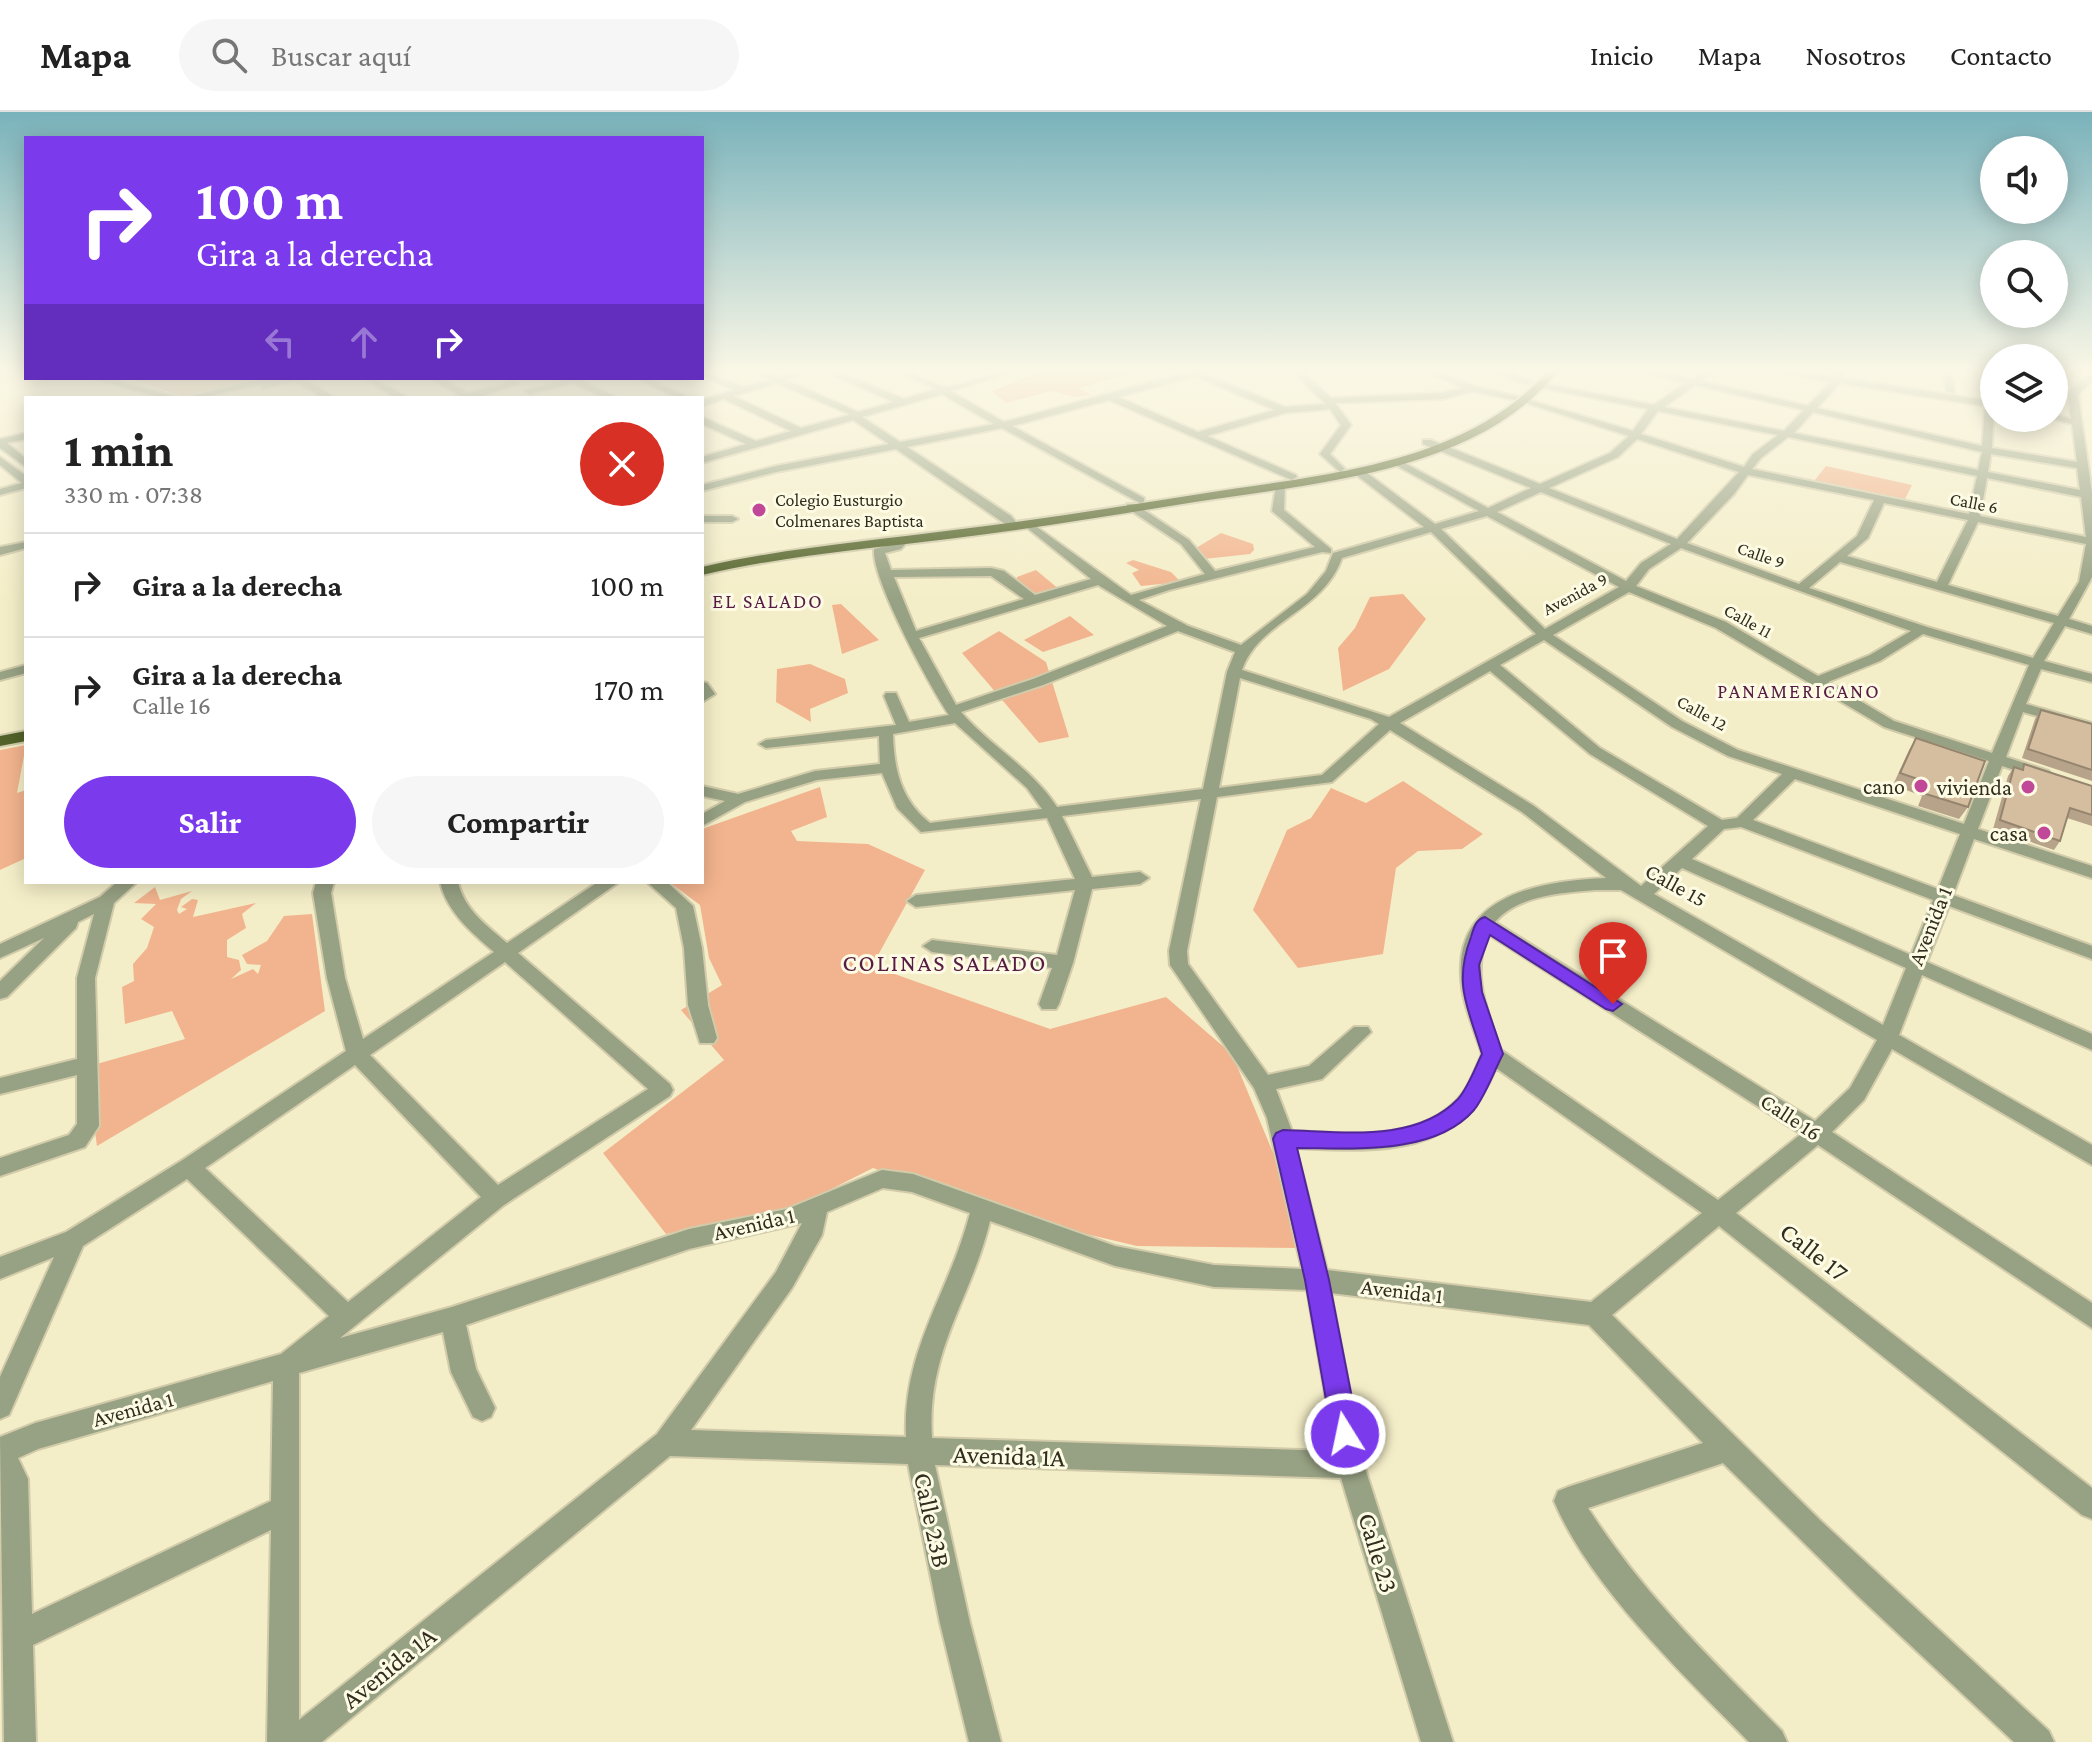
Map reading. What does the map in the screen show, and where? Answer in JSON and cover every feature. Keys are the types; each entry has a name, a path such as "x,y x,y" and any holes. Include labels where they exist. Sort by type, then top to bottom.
{"main road":[{"path":"1287,481 1421,447"},
{"path":"704,571 753,559 903,540 1359,472 1395,462 1426,447"},
{"path":"704,564 809,544 1011,523 1030,525 1135,503"},
{"path":"0,734 24,729"},
{"path":"0,741 24,736"}],"street":[{"path":"5,447 24,462"},
{"path":"704,459 748,447"},
{"path":"704,487 780,468 887,447"},
{"path":"901,447 1011,523"},
{"path":"1042,447 1135,503 1185,542 1212,575"},
{"path":"1222,447 1287,481 1278,511 1321,549 1337,556 1488,512 1546,488 1614,455 1623,447"},
{"path":"1330,447 1325,454 1340,469"},
{"name":"Calle 9","path":"1440,447 1679,544 1801,588 1921,630 2092,678"},
{"name":"Calle 6","path":"1667,447 1746,471 1879,501 2092,542"},
{"name":"Avenida 9","path":"1209,793 1327,779 1389,723 1542,633 1628,587 1645,566 1679,544 1757,456 1769,447"},
{"path":"1862,447 2090,495"},
{"path":"1974,447 2085,464"},
{"path":"1940,588 1974,519 1987,450"},
{"path":"0,460 24,481"},
{"name":"Calle 11","path":"1395,462 1628,587 1721,625 1889,724 2052,777"},
{"name":"Avenida 1","path":"0,1451 35,1436 452,1318 689,1239 789,1218 882,1179 913,1183 1115,1256 1214,1276 1317,1280 1595,1314 1817,1133 1857,1094 1889,1036 1914,964 2036,664 2089,583 2092,542 2085,464"},
{"name":"Calle 12","path":"1359,472 1433,528 1542,633 1677,724 1733,753 2092,872"},
{"path":"0,492 24,484"},
{"path":"1801,588 1869,530 1879,501"},
{"path":"704,519 732,519"},
{"path":"1030,525 1097,581 1129,600 1201,639 1243,650"},
{"path":"0,532 21,546"},
{"path":"903,540 897,547 878,551 923,664 955,714 1036,787 1053,814 1084,881 1064,963 1049,1004"},
{"path":"0,551 21,546"},
{"path":"1129,600 1212,575 1321,549"},
{"path":"886,731 885,768 890,784 927,828 1209,793 1234,672 1243,650 1317,591 1334,572 1337,556"},
{"path":"1839,558 2092,630"},
{"path":"886,574 991,572 1000,574 1033,600"},
{"path":"912,636 1097,581"},
{"path":"766,744 886,731 955,714 1014,693 1102,653 1176,627"},
{"path":"1817,682 1875,658 1921,630"},
{"path":"0,665 24,660"},
{"path":"1491,665 1595,751 1719,825"},
{"path":"0,676 24,670"},
{"name":"Calle 15","path":"1234,672 1389,723 1528,809 1624,884 2092,1156"},
{"path":"891,696 904,727"},
{"path":"2018,706 2092,728"},
{"path":"704,820 739,799 815,776 885,768"},
{"path":"1742,822 1792,773"},
{"path":"704,791 739,799"},
{"name":"Calle 23","path":"1209,793 1178,951 1179,965 1263,1084 1283,1139 1317,1280 1351,1465 1437,1742"},
{"path":"1644,893 1719,825 1742,822 2092,953"},
{"path":"1679,860 2092,1042"},
{"path":"916,901 1084,881 1140,878"},
{"path":"1283,1139 1390,1140 1424,1130 1466,1104 1492,1054 1473,992 1470,965 1485,924 1498,908 1531,896 1594,883 1624,884"},
{"path":"0,952 106,901 126,884"},
{"path":"324,884 322,893 336,978 357,1055 496,1198"},
{"path":"283,1742 286,1366 496,1198 663,1090 470,921 452,896 449,884"},
{"path":"0,1268 74,1239 189,1167 607,884"},
{"path":"658,884 684,906 693,948 698,1005 707,1038"},
{"path":"0,1167 77,1141 85,1134 88,1126 86,978 106,901"},
{"path":"0,992 81,914"},
{"name":"Calle 16","path":"1485,924 1817,1133 2092,1317"},
{"path":"932,946 1064,963"},
{"path":"1263,1084 1315,1073 1361,1032"},
{"name":"Calle 17","path":"1492,1054 1719,1213 2092,1505"},
{"path":"0,1086 86,1065"},
{"path":"189,1167 348,1318"},
{"name":"Avenida 1A","path":"297,1742 666,1443 784,1280 810,1235 817,1208"},
{"name":"Calle 23B","path":"982,1209 975,1244 925,1365 919,1404 918,1453 961,1656 985,1742"},
{"path":"2,1398 74,1239"},
{"path":"1595,1314 1726,1449 1946,1661 2038,1742"},
{"path":"452,1318 464,1372 482,1408"},
{"name":"Avenida 1A","path":"666,1443 1351,1465"},
{"path":"1726,1449 1568,1501 1610,1568 1678,1647 1771,1742"},
{"path":"0,1451 14,1479 20,1742"},
{"path":"16,1637 283,1510"}],"shaded area":[{"path":"1826,466 1912,485 1904,501 1814,481"},
{"path":"1221,533 1253,544 1254,550 1250,554 1204,559 1196,548"},
{"path":"1133,560 1171,572 1181,582 1141,586 1132,573 1139,570 1126,563"},
{"path":"1036,570 1060,590 1032,597 1017,585 1017,577"},
{"path":"1403,594 1426,619 1389,669 1343,691 1338,648 1355,628 1370,597"},
{"path":"841,604 879,640 842,654 832,605"},
{"path":"1070,616 1094,635 1043,652 1024,640"},
{"path":"999,631 1046,662 1069,737 1039,743 962,653"},
{"path":"810,664 845,679 848,693 810,709 811,722 776,702 777,669"},
{"path":"24,745 17,793 24,791 24,859 0,870 0,750"},
{"path":"1403,781 1483,834 1462,849 1418,851 1396,868 1383,954 1298,968 1253,910 1287,830 1311,818 1331,788 1366,803"},
{"path":"820,787 827,817 791,831 797,841 868,844 925,870 872,966 1050,1029 1166,997 1232,1054 1279,1167 1299,1248 1137,1246 1005,1215 873,1168 794,1208 666,1234 603,1153 724,1060 681,1010 722,985 709,958 700,905 672,884 704,884 704,828"},
{"path":"155,887 160,900 192,891 181,899 177,910 179,914 187,909 181,907 192,899 198,900 193,917 256,903 242,914 246,928 227,940 227,957 239,960 241,970 231,979 253,969 258,974 261,965 247,964 242,955 267,941 284,916 312,914 325,1011 97,1146 86,1067 185,1039 172,1011 125,1024 122,987 134,981 133,964 147,948 154,927 141,919 156,904 134,903"}],"building":[{"path":"2041,710 2092,724 2092,770 2028,749"},
{"path":"1916,738 1985,761 1968,807 1926,794 1929,783 1900,773"},
{"path":"2024,764 2092,786 2092,815 2070,808 2060,841 2000,820 2014,767 2023,770"}],"place":[{"name":"Colegio Eusturgio Colmenares Baptista","path":"759,510"},
{"name":"cano","path":"1921,786"},
{"name":"vivienda","path":"2028,787"},
{"name":"casa","path":"2044,833"}],"district":[{"name":"EL SALADO","path":"768,601"},
{"name":"PANAMERICANO","path":"1799,691"},
{"name":"COLINAS SALADO","path":"945,962"}],"route":[{"path":"1345,1434 1317,1280 1283,1139 1390,1140 1437,1125 1466,1104 1492,1054 1473,992 1470,965 1473,949 1485,924 1613,1004"}]}
